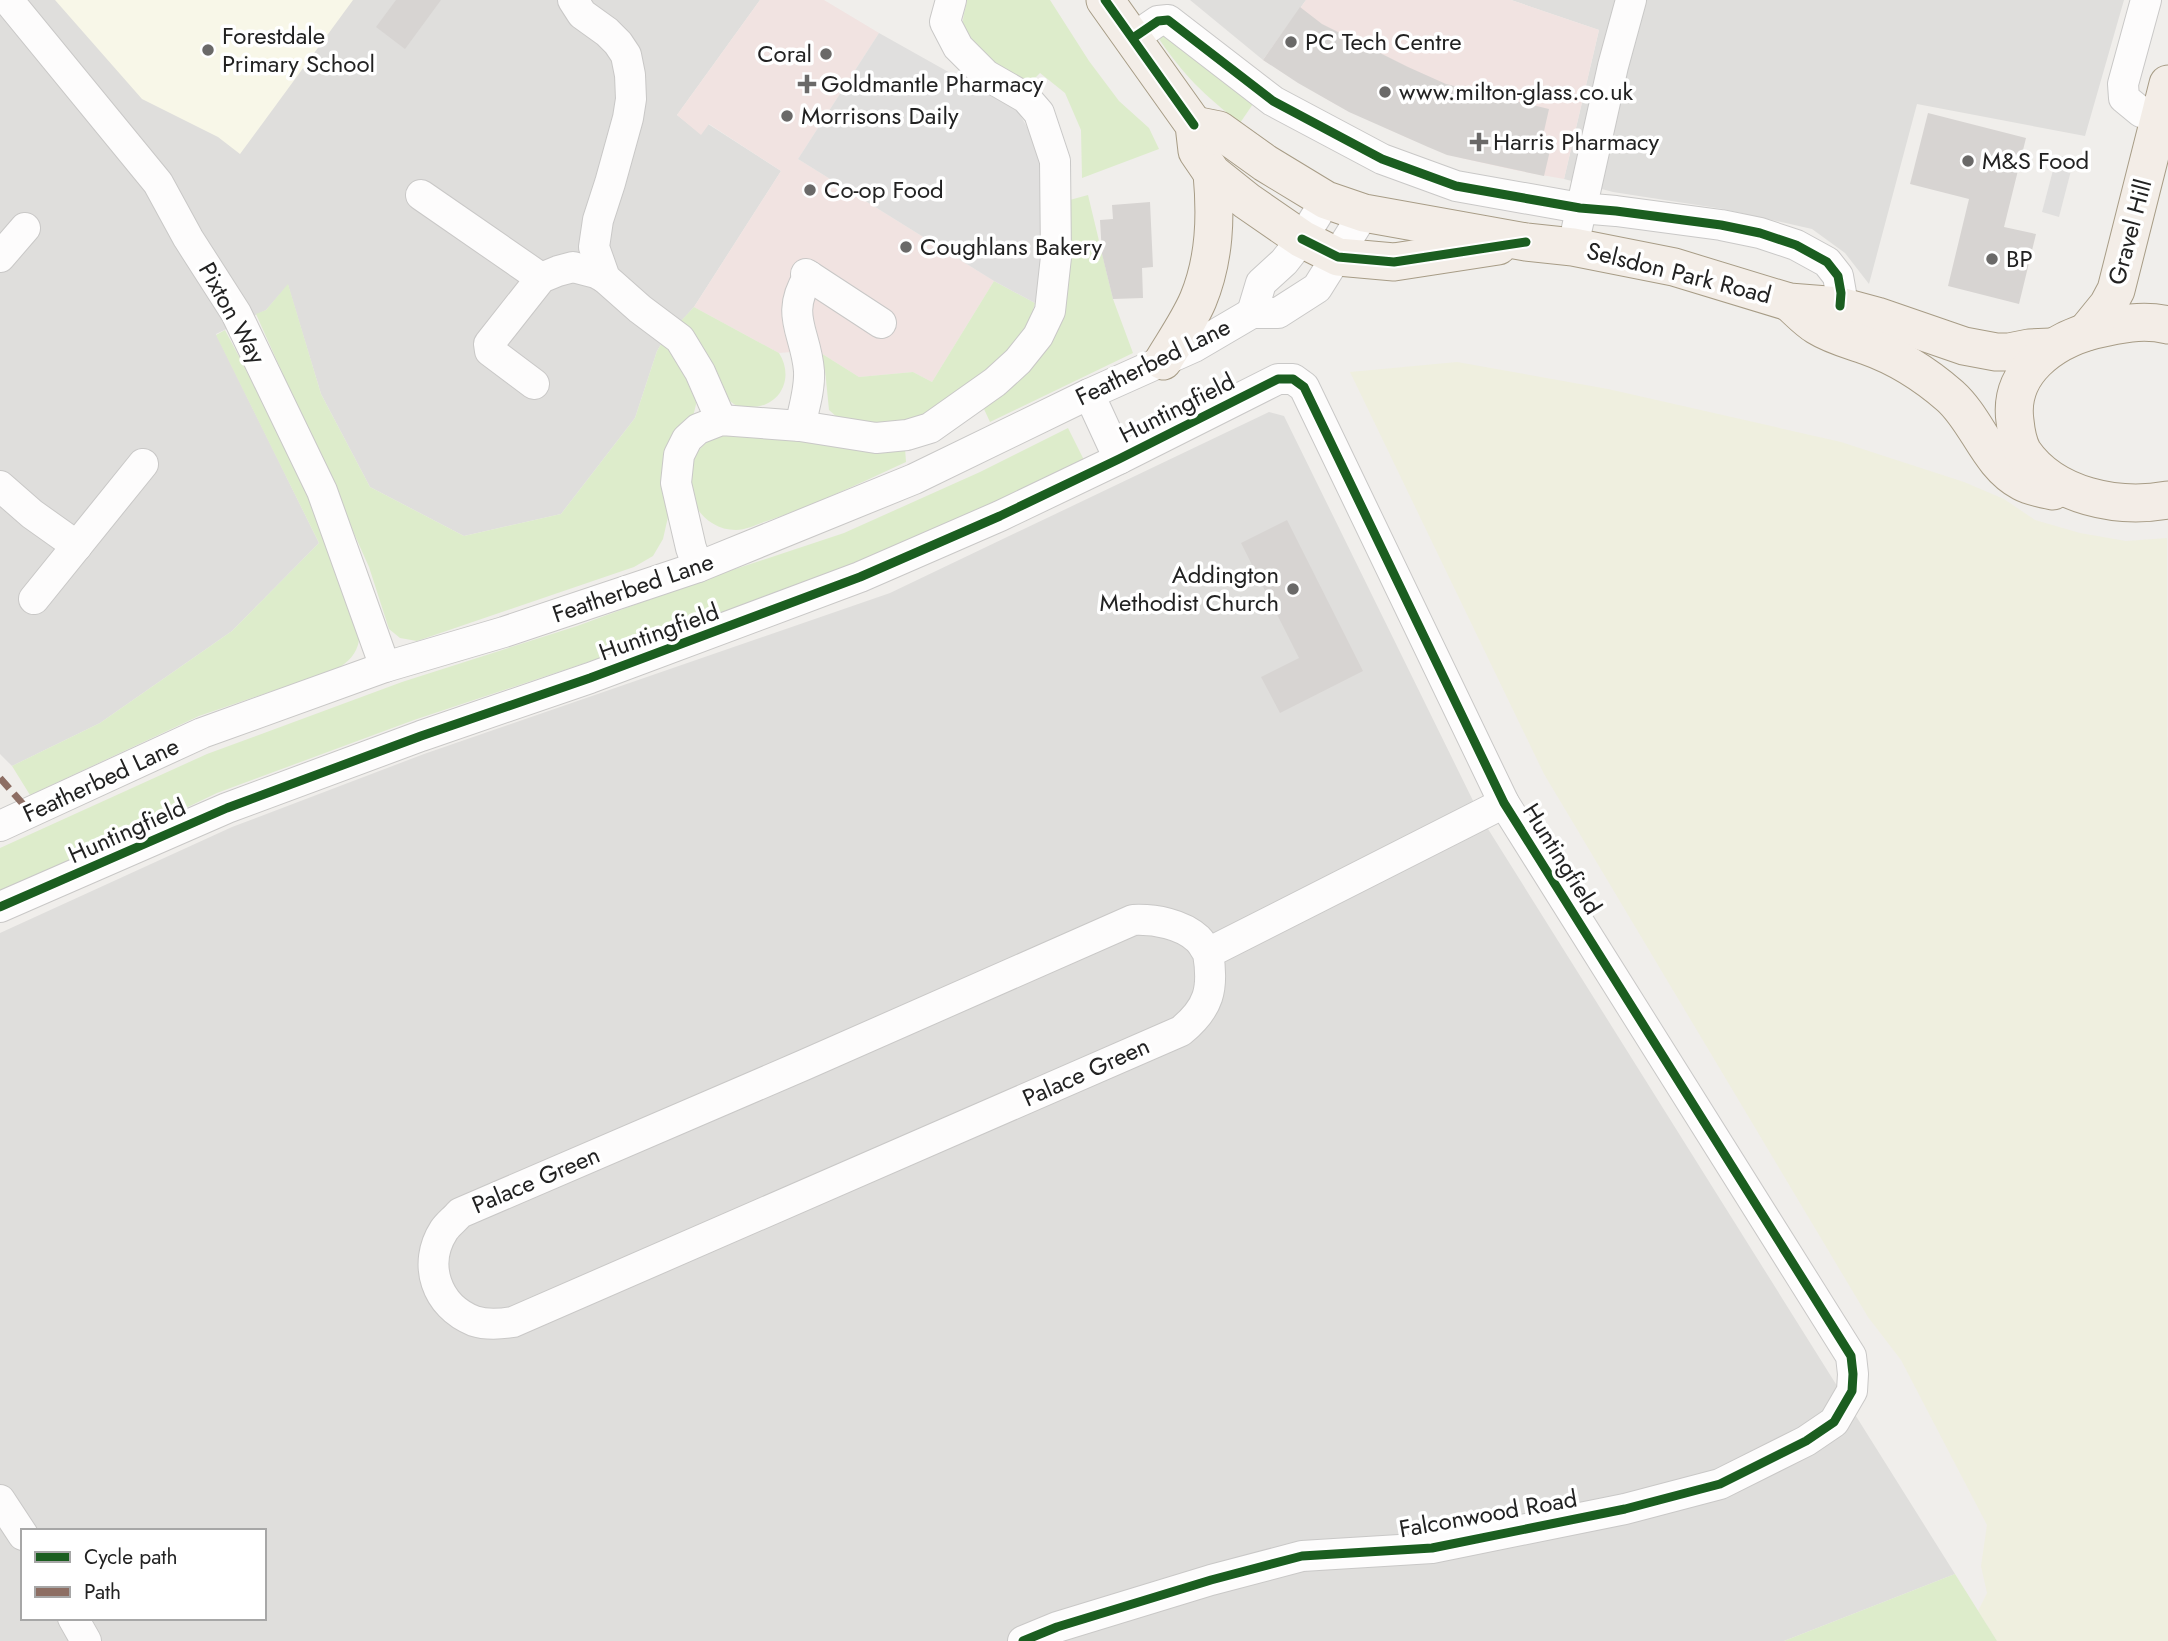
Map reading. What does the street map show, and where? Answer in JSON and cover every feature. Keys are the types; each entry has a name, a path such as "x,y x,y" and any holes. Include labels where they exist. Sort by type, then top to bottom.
{"main road":[{"name":"Selsdon Park Road","path":"1105,0 1194,125 1197,151 1212,173 1247,201 1303,239 1338,257 1394,262 1526,242"},
{"name":"Gravel Hill","path":"2086,332 2108,305 2116,290 2156,104"},
{"name":"Selsdon Park Road","path":"1194,125 1219,130 1265,163 1326,200 1364,213 1526,242 1573,247 1674,267 1789,302 1840,306 1877,316 1964,346 1996,352 2051,347"},
{"path":"1163,361 1197,301 1210,261 1215,200 1212,173"},
{"name":"Selsdon Park Road","path":"1789,302 1816,326 1835,336 1869,346 1927,377 1959,405 2006,472 2031,486 2081,494"},
{"path":"2168,325 2151,321 2113,325 2086,332 2051,347 2020,382 2013,411 2022,450 2050,478 2081,494 2124,503 2168,500"}],"street":[{"name":"Pixton Way","path":"8,0 158,183 188,238 236,313 321,491 385,667"},
{"path":"573,0 582,14 618,43 626,55 630,75 631,99 628,118 598,220 594,247 605,278"},
{"path":"698,567 676,483 679,455 687,439 698,429 721,421 800,426 876,438 907,435 930,428 995,382 1018,361 1038,336 1050,311 1056,257 1055,161 1039,113 1027,98 986,75 958,47 945,22 951,0"},
{"path":"1573,247 1613,66 1631,0"},
{"name":"Gravel Hill","path":"2146,0 2123,84 2123,98 2156,104"},
{"path":"1133,38 1158,21 1168,20 1273,101 1382,159 1456,186 1580,208 1721,225 1760,233 1796,245 1827,262 1838,276 1840,306"},
{"path":"421,195 541,278"},
{"name":"Featherbed Lane","path":"1252,313 1261,283 1303,239 1326,200"},
{"name":"Featherbed Lane","path":"0,826 202,733 385,667 504,632 698,567 914,479 1194,346 1252,313 1278,313 1317,288 1364,213"},
{"path":"0,257 25,228"},
{"path":"534,384 490,351 489,344 541,278 573,267 605,278 680,339 700,372 721,421"},
{"path":"800,426 809,372 798,324 798,292 807,275 881,323"},
{"name":"Huntingfield","path":"0,907 228,808 860,577 1000,516 1278,379 1293,379 1304,387 1504,803 1851,1356 1852,1391"},
{"name":"Huntingfield","path":"1089,394 1119,459"},
{"path":"34,599 143,464"},
{"path":"0,486 10,497 77,546"},
{"path":"1208,953 1504,803"},
{"name":"Palace Green","path":"1133,920 1149,920 1179,929 1198,939 1208,953 1211,972 1209,993 1203,1009 1181,1031 513,1322 476,1322 452,1308 442,1297 434,1265 436,1247 445,1228 460,1213 1133,920"},
{"name":"Falconwood Road","path":"1023,1641 1058,1627 1160,1595 1302,1556 1432,1548 1625,1509 1720,1483 1806,1441 1834,1422 1852,1391"},
{"path":"0,1500 21,1532"},
{"path":"74,1620 86,1641"}],"shaded area":[{"path":"0,0 760,0 677,115 701,134 708,124 781,171 694,307 657,351 635,418 561,514 464,536 370,487 321,394 288,285 266,310 216,334 319,543 232,631 100,723 12,766 0,754"},
{"name":"Forestdale Primary School","path":"55,0 353,0 240,154 218,137 142,99"},
{"path":"760,0 824,0 879,33 798,159 994,281 932,382 913,372 859,377 816,350 779,353 694,307 781,171 709,124 701,135 677,115"},
{"path":"1190,0 1306,0 1263,60"},
{"path":"1306,0 1511,0 1599,30 1564,179 1461,158 1408,138 1335,104 1263,60"},
{"path":"1511,0 2124,0 2085,136 1917,104 1869,284 1845,253 1812,229 1723,209 1613,192 1564,179 1599,30"},
{"path":"879,33 1018,111 1040,160 1042,260 1035,303 994,281 798,159"},
{"path":"2057,155 2074,159 2059,217 2042,212"},
{"path":"1269,412 1284,416 1483,821 1955,1574 1784,1641 0,1641 0,933 232,827 424,754 890,593"}],"green space":[{"path":"967,0 1050,0 1089,61 1119,101 1149,128 1159,149 1082,178 1081,130 1065,93 1040,73 1029,84 998,68 978,53 965,33 963,19"},
{"path":"1167,33 1255,101 1240,123 1205,93 1176,62 1157,36"},
{"path":"1088,195 1113,299 1133,353 990,422 984,409 1027,373 1048,343 1066,201"},
{"path":"994,281 1035,303 1027,331 1010,356 925,415 904,423 878,427 838,418 829,410 825,370 816,350 859,377 913,372 932,382"},
{"path":"288,284 321,394 370,487 464,536 561,514 635,418 657,351 663,341 690,376 697,400 693,417 663,484 668,517 663,539 653,556 634,567 417,641 400,638 389,629 369,567 256,314 266,310"},
{"path":"694,307 779,353 784,363 785,381 776,397 760,406 749,407 739,407 729,400 680,322"},
{"path":"225,330 289,455 332,551 357,619 359,640 356,649 337,669 199,716 30,795 12,766 100,723 232,631 319,543 216,335"},
{"path":"1457,362 1608,389 1841,442 1964,482 2004,499 2035,520 2080,533 2126,541 2167,538 2168,1641 1997,1641 1978,1611 1987,1593 1981,1566 1987,1525 1901,1360 1868,1317 1544,774 1350,372"},
{"path":"1068,428 1084,460 854,568 414,720 217,793 92,853 0,893 0,848 207,754 402,682 577,626 708,578 844,533 980,472"},
{"path":"723,431 905,448 906,462 785,515 744,529 724,528 703,516 691,496 689,484 689,472 695,455"},
{"path":"1955,1574 1997,1641 1784,1641"}],"building":[{"path":"396,0 441,0 405,49 376,27"},
{"path":"1300,7 1322,24 1446,84 1549,109 1542,140 1552,142 1544,176 1447,155 1349,112 1263,60"},
{"path":"1928,113 2026,138 2004,227 2036,234 2019,304 1948,286 1969,199 1910,184"},
{"path":"1150,202 1153,267 1142,268 1143,298 1113,299 1102,254 1100,220 1113,219 1112,205"},
{"name":"Addington Methodist Church","path":"1287,520 1363,671 1280,713 1261,677 1299,658 1241,543"}],"marked path":[{"path":"0,778 30,812"}],"cycle path":[{"path":"1105,0 1194,125"},
{"path":"1133,38 1158,21 1168,20 1273,101 1382,159 1456,186 1580,208 1721,225 1760,233 1796,245 1827,262 1838,276 1840,306"},
{"path":"1302,239 1338,257 1394,262 1526,242"},
{"path":"0,907 227,808 421,736 590,678 860,577 1000,516 1278,379 1293,379 1304,387 1504,803 1851,1356 1852,1391 1834,1422 1806,1441 1720,1484 1625,1509 1432,1548 1302,1556 1211,1580 1057,1627 1023,1641"}],"place":[{"name":"PC Tech Centre","path":"1291,42"},
{"name":"Forestdale Primary School","path":"208,50"},
{"name":"Coral","path":"826,54"},
{"name":"Goldmantle Pharmacy","path":"807,84"},
{"name":"www.milton-glass.co.uk","path":"1385,92"},
{"name":"Morrisons Daily","path":"787,116"},
{"name":"Harris Pharmacy","path":"1479,142"},
{"name":"M&S Food","path":"1968,161"},
{"name":"Co-op Food","path":"810,190"},
{"name":"Coughlans Bakery","path":"906,247"},
{"name":"BP","path":"1992,259"},
{"name":"Addington Methodist Church","path":"1293,589"}]}
